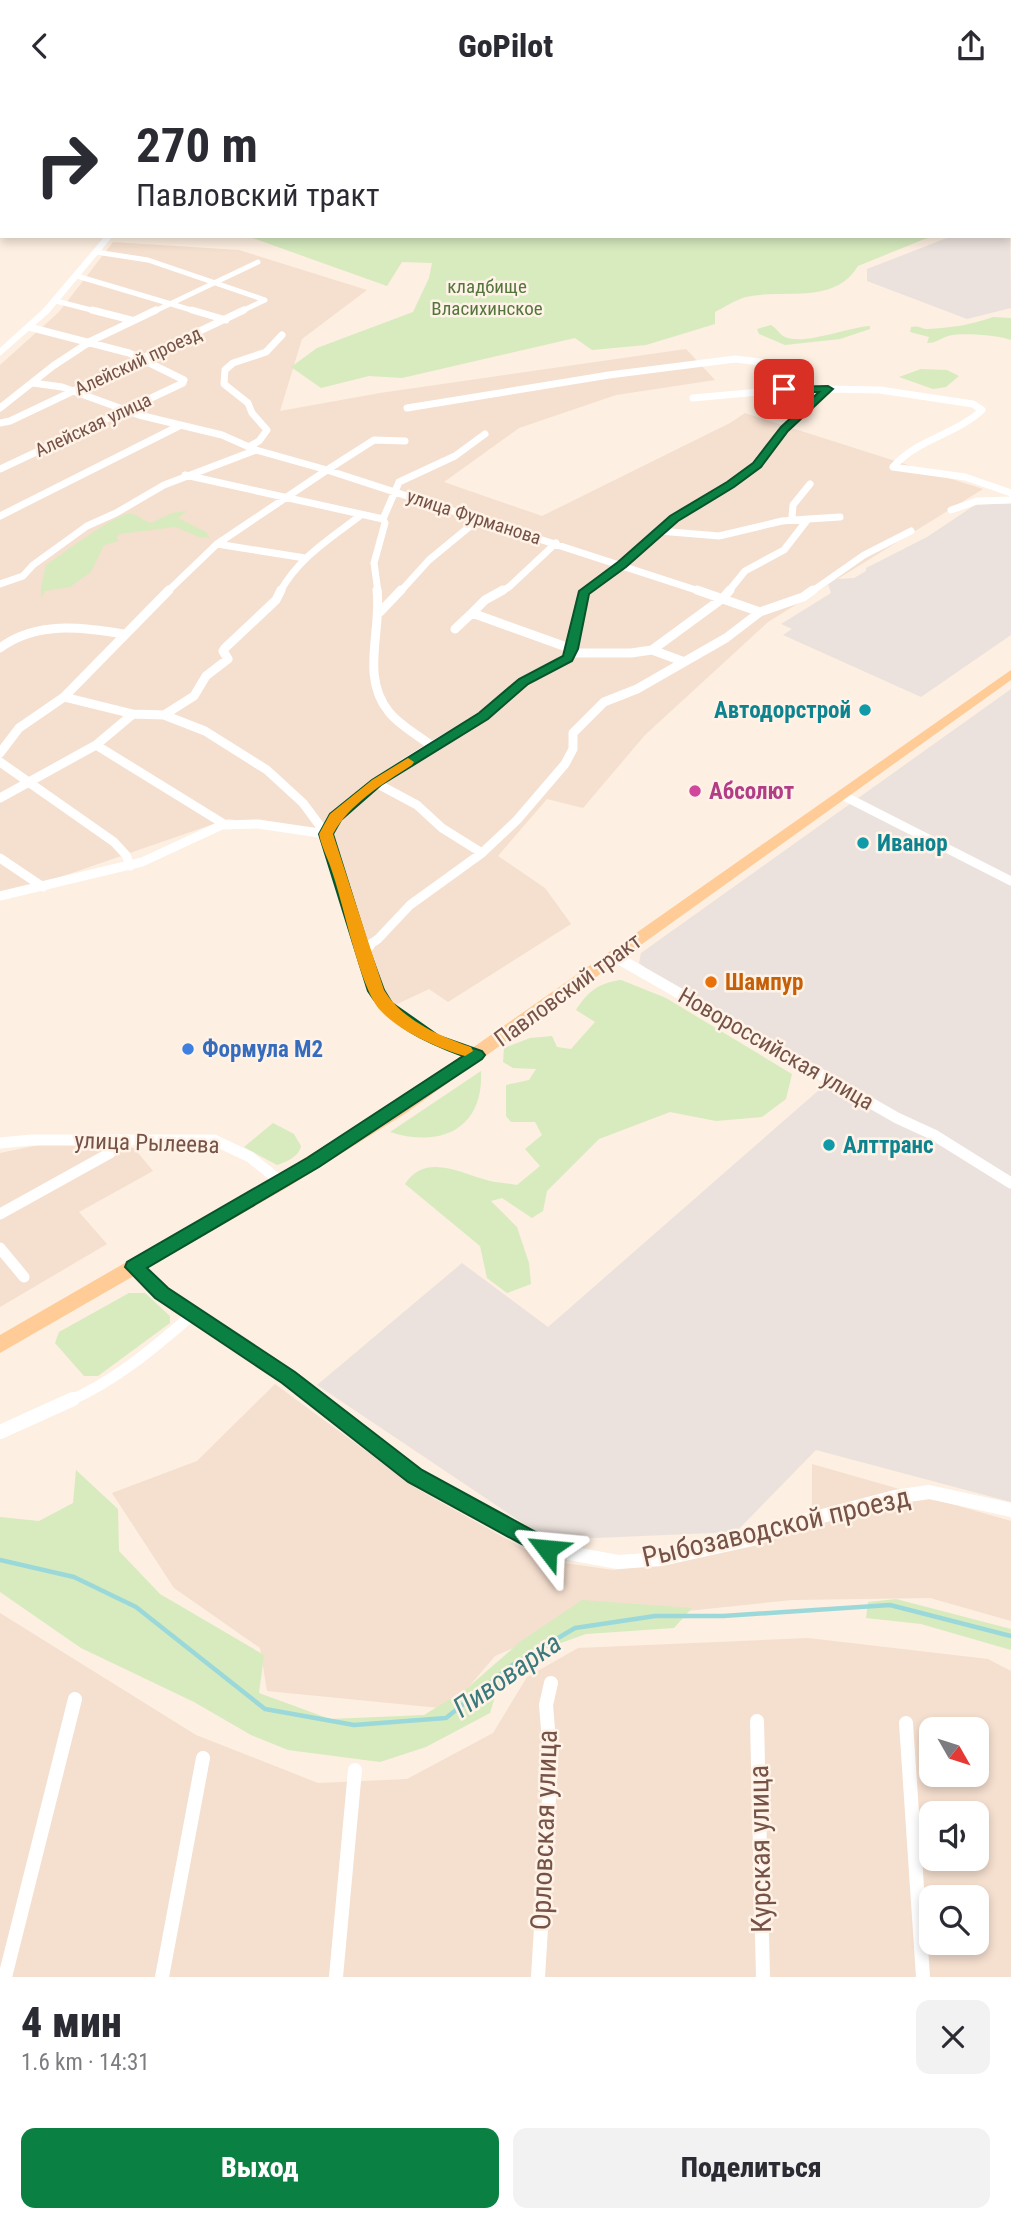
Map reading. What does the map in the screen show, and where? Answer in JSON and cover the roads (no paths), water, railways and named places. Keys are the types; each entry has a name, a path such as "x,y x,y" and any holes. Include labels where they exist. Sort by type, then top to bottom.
{"main road":[{"name":"Павловский тракт","path":"0,1345 281,1182 400,1108 1011,674"}],"street":[{"path":"0,353 56,301 107,238"},
{"path":"96,252 148,260 213,281"},
{"path":"0,408 91,341 258,262"},
{"path":"77,276 226,320"},
{"name":"Алейский проезд","path":"0,423 74,392 265,300 213,281"},
{"path":"56,301 131,320"},
{"path":"30,327 91,341 142,359"},
{"path":"0,584 23,576 33,565 87,526 184,475 253,448 267,431 252,413 248,403 223,384 225,370 233,363 263,355 282,335"},
{"name":"Алейская улица","path":"0,469 183,383 184,380 142,359"},
{"path":"407,408 608,375 735,359 760,362 803,388"},
{"name":"улица Фурманова","path":"33,383 74,392 179,426 222,435 253,448 480,518 760,612"},
{"path":"693,398 803,388 890,391 979,407 982,410 979,414 908,451 893,467 965,477 1011,493"},
{"path":"326,834 335,817 376,783 483,716 523,681 563,661 572,651 583,593 622,564 674,518 731,485 757,465 785,429 828,389"},
{"path":"0,516 179,426"},
{"path":"432,746 389,713 380,699 373,671 380,612 374,562 385,523 383,519 399,482 455,456 485,434"},
{"path":"0,753 9,738 26,722 64,697 123,634 217,544 374,440 405,440"},
{"path":"0,456 14,462"},
{"path":"184,475 383,519"},
{"path":"792,517 793,505 810,484"},
{"path":"951,510 977,501 1011,500"},
{"path":"0,502 15,509"},
{"path":"164,715 194,696 206,676 228,659 223,651 225,648 276,600 287,579 305,558 361,515"},
{"path":"659,531 702,538 739,533 792,517 840,517"},
{"path":"380,612 396,601 410,578 444,544 480,518"},
{"path":"472,613 572,651 631,653 652,650 723,598 745,571 784,550 808,519"},
{"path":"362,949 380,939 399,914 482,853 507,831 567,761 574,746 573,733 604,702 629,693 726,638 760,612 803,597 864,555 911,531"},
{"path":"454,629 485,600 509,587 556,543"},
{"path":"217,544 305,558"},
{"path":"0,648 17,635 61,628 80,627 123,634"},
{"path":"652,650 682,661"},
{"path":"64,697 134,714 164,715 205,731 267,770 303,803 326,834 376,991 386,1007 434,1040 477,1055"},
{"path":"0,798 96,745 134,714"},
{"path":"96,745 224,824"},
{"path":"0,762 114,842 126,855 130,866"},
{"path":"376,783 417,805 442,828 482,853"},
{"path":"842,795 1011,881"},
{"path":"0,896 130,866 162,855 224,824 272,826 326,834"},
{"path":"0,858 43,887"},
{"name":"Новороссийская улица","path":"614,956 885,1112 934,1135 1011,1183"},
{"name":"улица Рылеева","path":"0,1143 31,1140 214,1140 234,1146 261,1163 281,1182"},
{"path":"0,1214 110,1153 117,1141"},
{"path":"0,1248 24,1277"},
{"name":"Рыбозаводской проезд","path":"134,1267 161,1293 289,1378 415,1476 547,1549 618,1562 662,1559 757,1538 803,1521 895,1497 929,1492 1011,1510"},
{"path":"0,1432 90,1392 151,1351 192,1315"},
{"name":"Орловская улица","path":"538,1977 551,1765 547,1705 551,1683"},
{"path":"5,1977 75,1699"},
{"name":"Курская улица","path":"757,1721 763,1977"},
{"path":"906,1723 923,1977"},
{"path":"162,1977 203,1758"},
{"path":"336,1977 355,1770"}],"waterway":[{"name":"Пивоварка","path":"0,1560 74,1577 136,1607 265,1709 354,1725 446,1718 511,1666 575,1628 655,1616 723,1616 890,1605 1011,1636"}],"place":[{"name":"Автодорстрой","path":"865,710"},
{"name":"Абсолют","path":"695,791"},
{"name":"Иванор","path":"863,843"},
{"name":"Шампур","path":"711,982"},
{"name":"Формула М2","path":"188,1049"},
{"name":"Алттранс","path":"829,1145"}],"park label":[{"name":"кладбище Власихинское","path":"487,297"}]}
